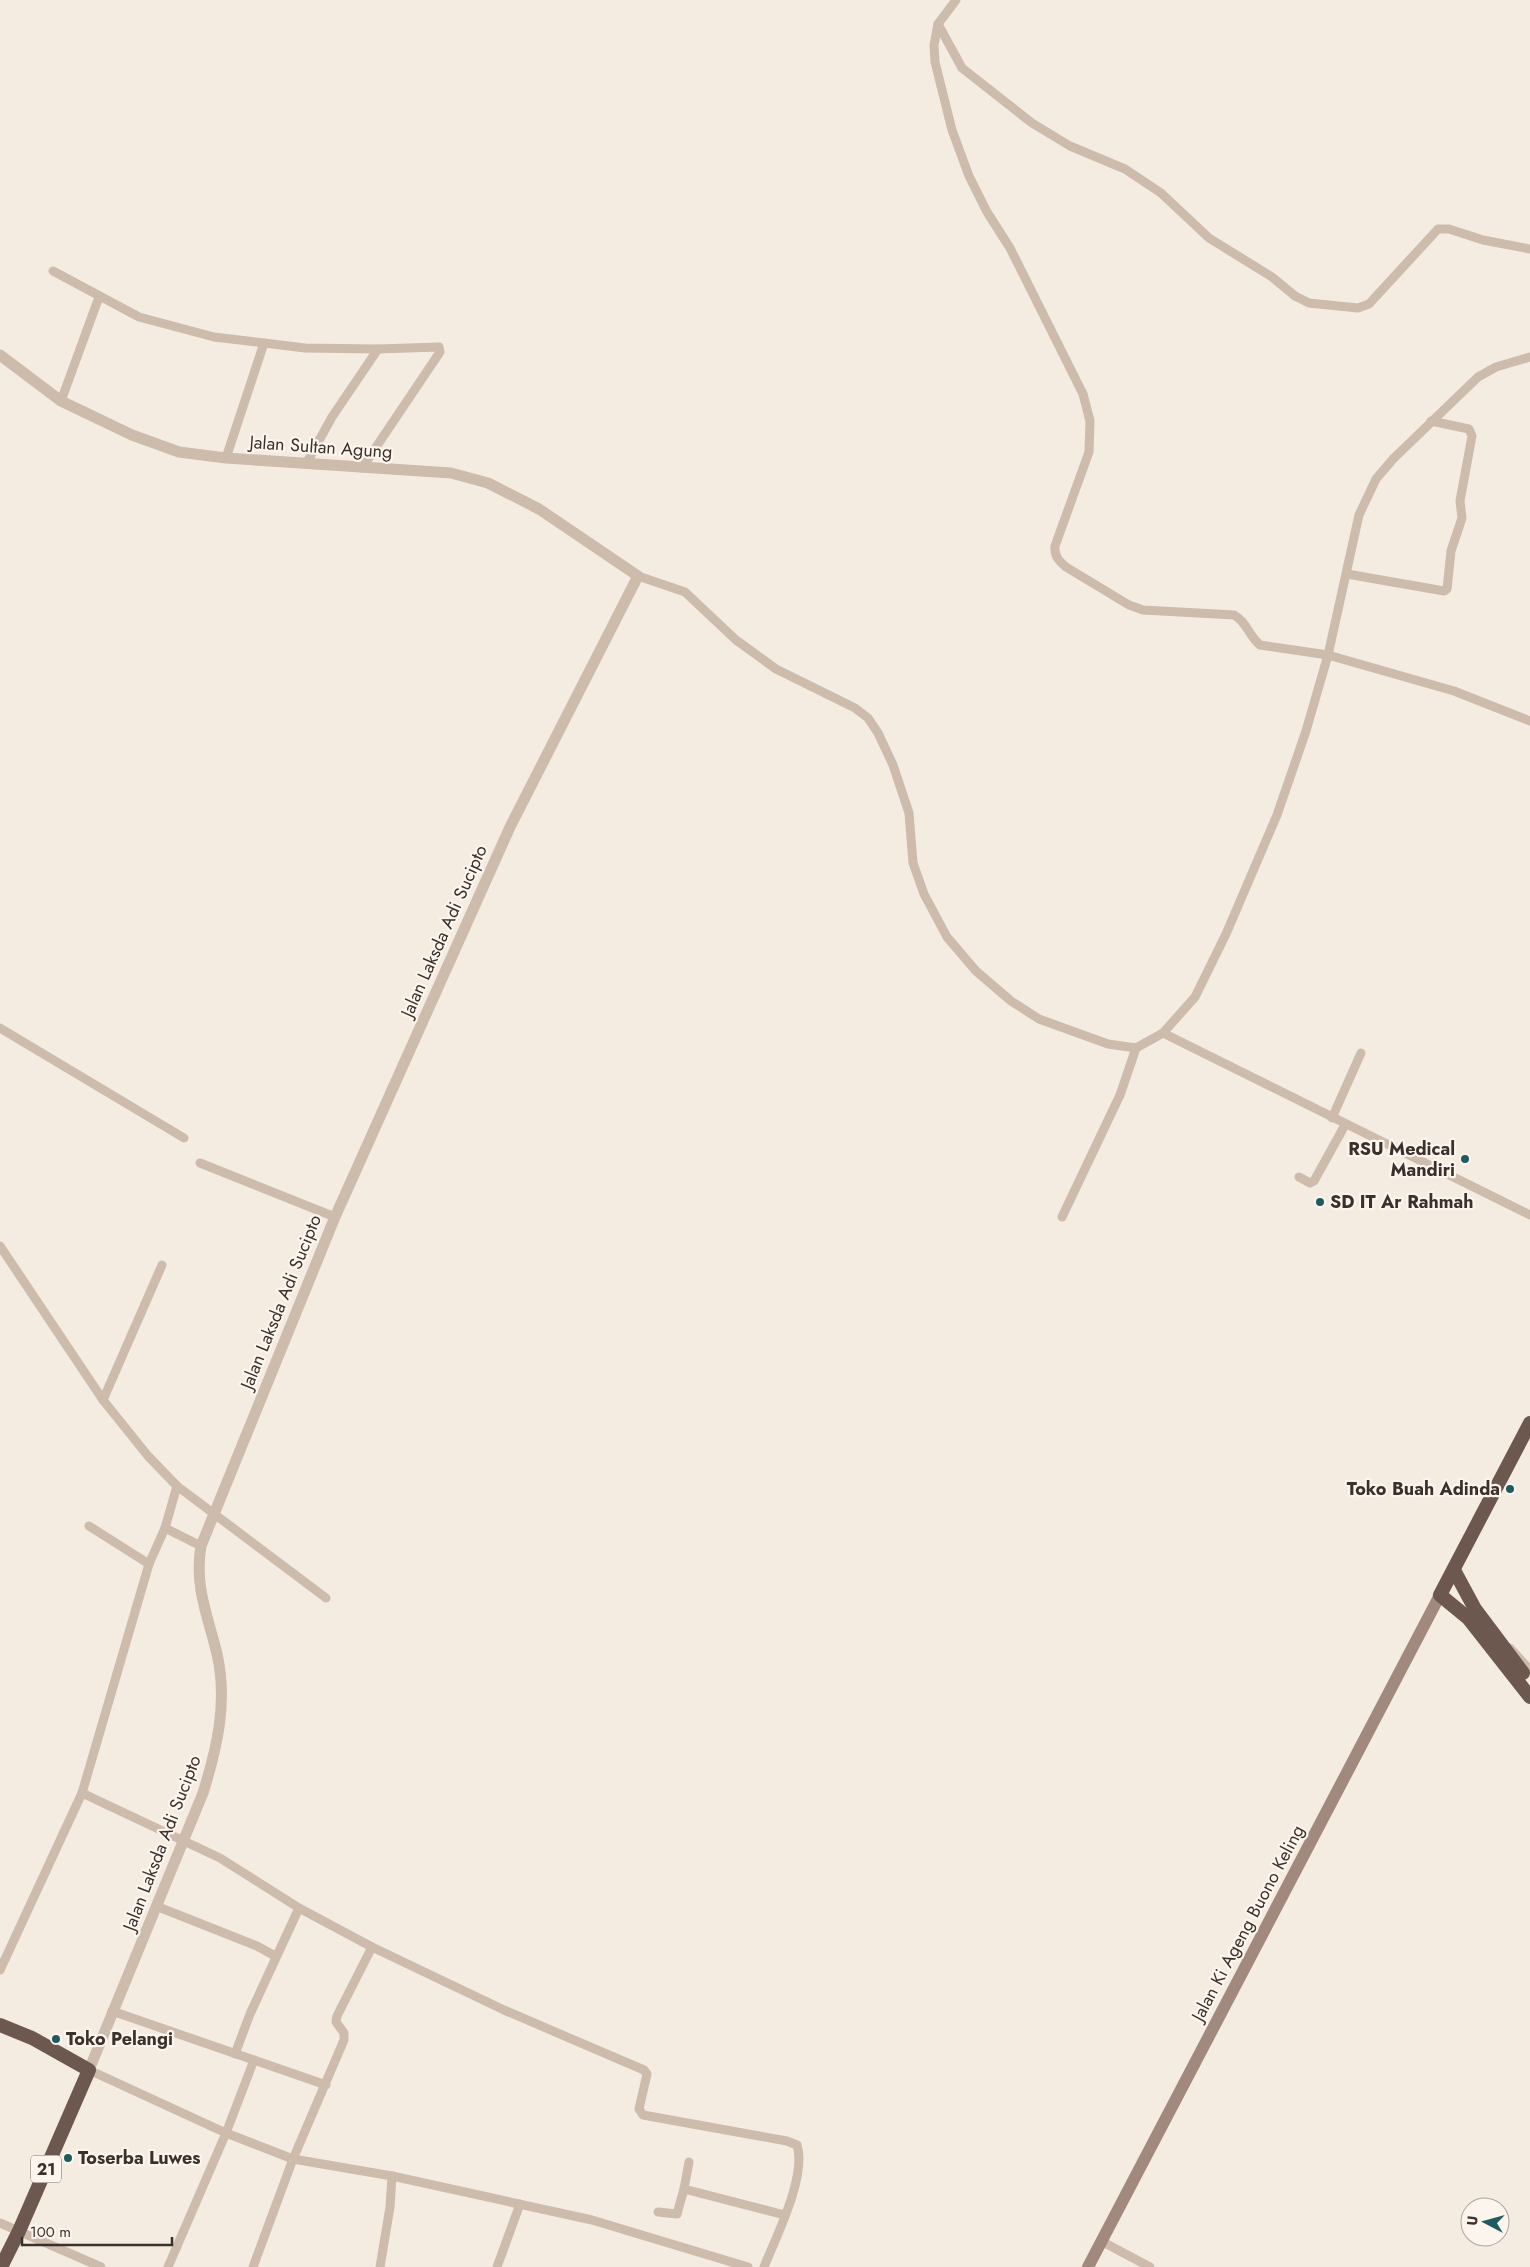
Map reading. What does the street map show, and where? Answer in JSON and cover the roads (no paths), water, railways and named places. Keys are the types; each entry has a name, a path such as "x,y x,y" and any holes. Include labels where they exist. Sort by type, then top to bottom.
{"highway":[{"path":"1530,1423 1440,1595 1468,1618 1530,1683"},
{"path":"1454,1570 1475,1609 1530,1696"},
{"path":"0,2025 32,2038 88,2070"},
{"name":"21","path":"1,2267 19,2231 88,2070"}],"main road":[{"name":"Jalan Ki Ageng Buono Keling","path":"1088,2267 1440,1595"}],"street":[{"path":"956,0 938,24 934,45 935,62 952,130 968,176 986,212 1010,248 1088,407 1091,438 1089,452 1055,546 1054,553 1059,561 1129,605 1142,610 1234,615 1240,618 1253,639 1260,645 1328,655 1454,691 1530,721"},
{"path":"938,24 962,68 1032,124 1070,146 1125,169 1161,193 1210,238 1309,303 1358,308 1369,304 1438,229 1448,229 1483,240 1530,249"},
{"path":"53,272 139,317 214,337 305,348 378,349 435,346 441,350 362,468"},
{"path":"61,401 99,297"},
{"path":"226,458 264,343"},
{"path":"306,464 332,417 378,349"},
{"name":"Jalan Sultan Agung","path":"0,355 61,401 132,435 179,452 226,458 450,474 488,483 539,510 638,576"},
{"path":"638,576 686,592 736,640 776,669 855,708 868,718 878,733 893,765 908,813 913,863 924,894 947,937 976,971 1011,1001 1039,1019 1108,1044 1136,1048 1163,1033 1195,997 1226,934 1277,815 1306,731 1328,655 1359,515 1376,480 1393,458 1478,377 1496,367 1530,357"},
{"path":"1347,574 1444,591 1447,589 1451,551 1458,525 1462,518 1460,501 1472,436 1470,429 1432,421"},
{"name":"Jalan Laksda Adi Sucipto","path":"88,2070 112,2011 135,1962 203,1793 214,1760 221,1722 222,1687 217,1656 198,1578 201,1546 335,1217 510,827 638,576"},
{"path":"0,1028 184,1138"},
{"path":"1163,1033 1345,1125 1530,1215"},
{"path":"1062,1218 1120,1095 1136,1048"},
{"path":"1332,1118 1361,1053"},
{"path":"1299,1178 1310,1183 1314,1181 1345,1125"},
{"path":"200,1163 335,1217"},
{"path":"0,1246 103,1400 148,1456 177,1486 326,1598"},
{"path":"103,1400 162,1264"},
{"path":"0,1970 82,1793 149,1564 165,1528 177,1486"},
{"path":"89,1526 149,1564"},
{"path":"165,1528 201,1546"},
{"path":"1501,1651 1510,1648 1530,1670"},
{"path":"82,1793 184,1839 220,1858 299,1908 372,1947 513,2014 644,2070 647,2074 639,2110 643,2115 787,2141 797,2146 800,2153 797,2172 784,2214 764,2267"},
{"path":"156,1906 257,1946 275,1956"},
{"path":"235,2054 275,1956 299,1908"},
{"path":"253,2267 293,2158 344,2040 344,2033 336,2022 337,2016 372,1947"},
{"path":"112,2011 326,2085"},
{"path":"168,2267 226,2133 254,2060"},
{"path":"88,2070 226,2133 293,2158 392,2176 592,2220 748,2267"},
{"path":"658,2212 674,2215 678,2213 689,2162"},
{"path":"380,2267 390,2206 392,2176"},
{"path":"684,2188 784,2214"},
{"path":"497,2267 520,2204"},
{"path":"0,2224 101,2267"},
{"path":"1102,2241 1150,2267"}],"place":[{"name":"RSU Medical Mandiri","path":"1465,1159"},
{"name":"SD IT Ar Rahmah","path":"1320,1202"},
{"name":"Toko Buah Adinda","path":"1510,1489"},
{"name":"Toko Pelangi","path":"56,2039"},
{"name":"Toserba Luwes","path":"68,2158"}]}
